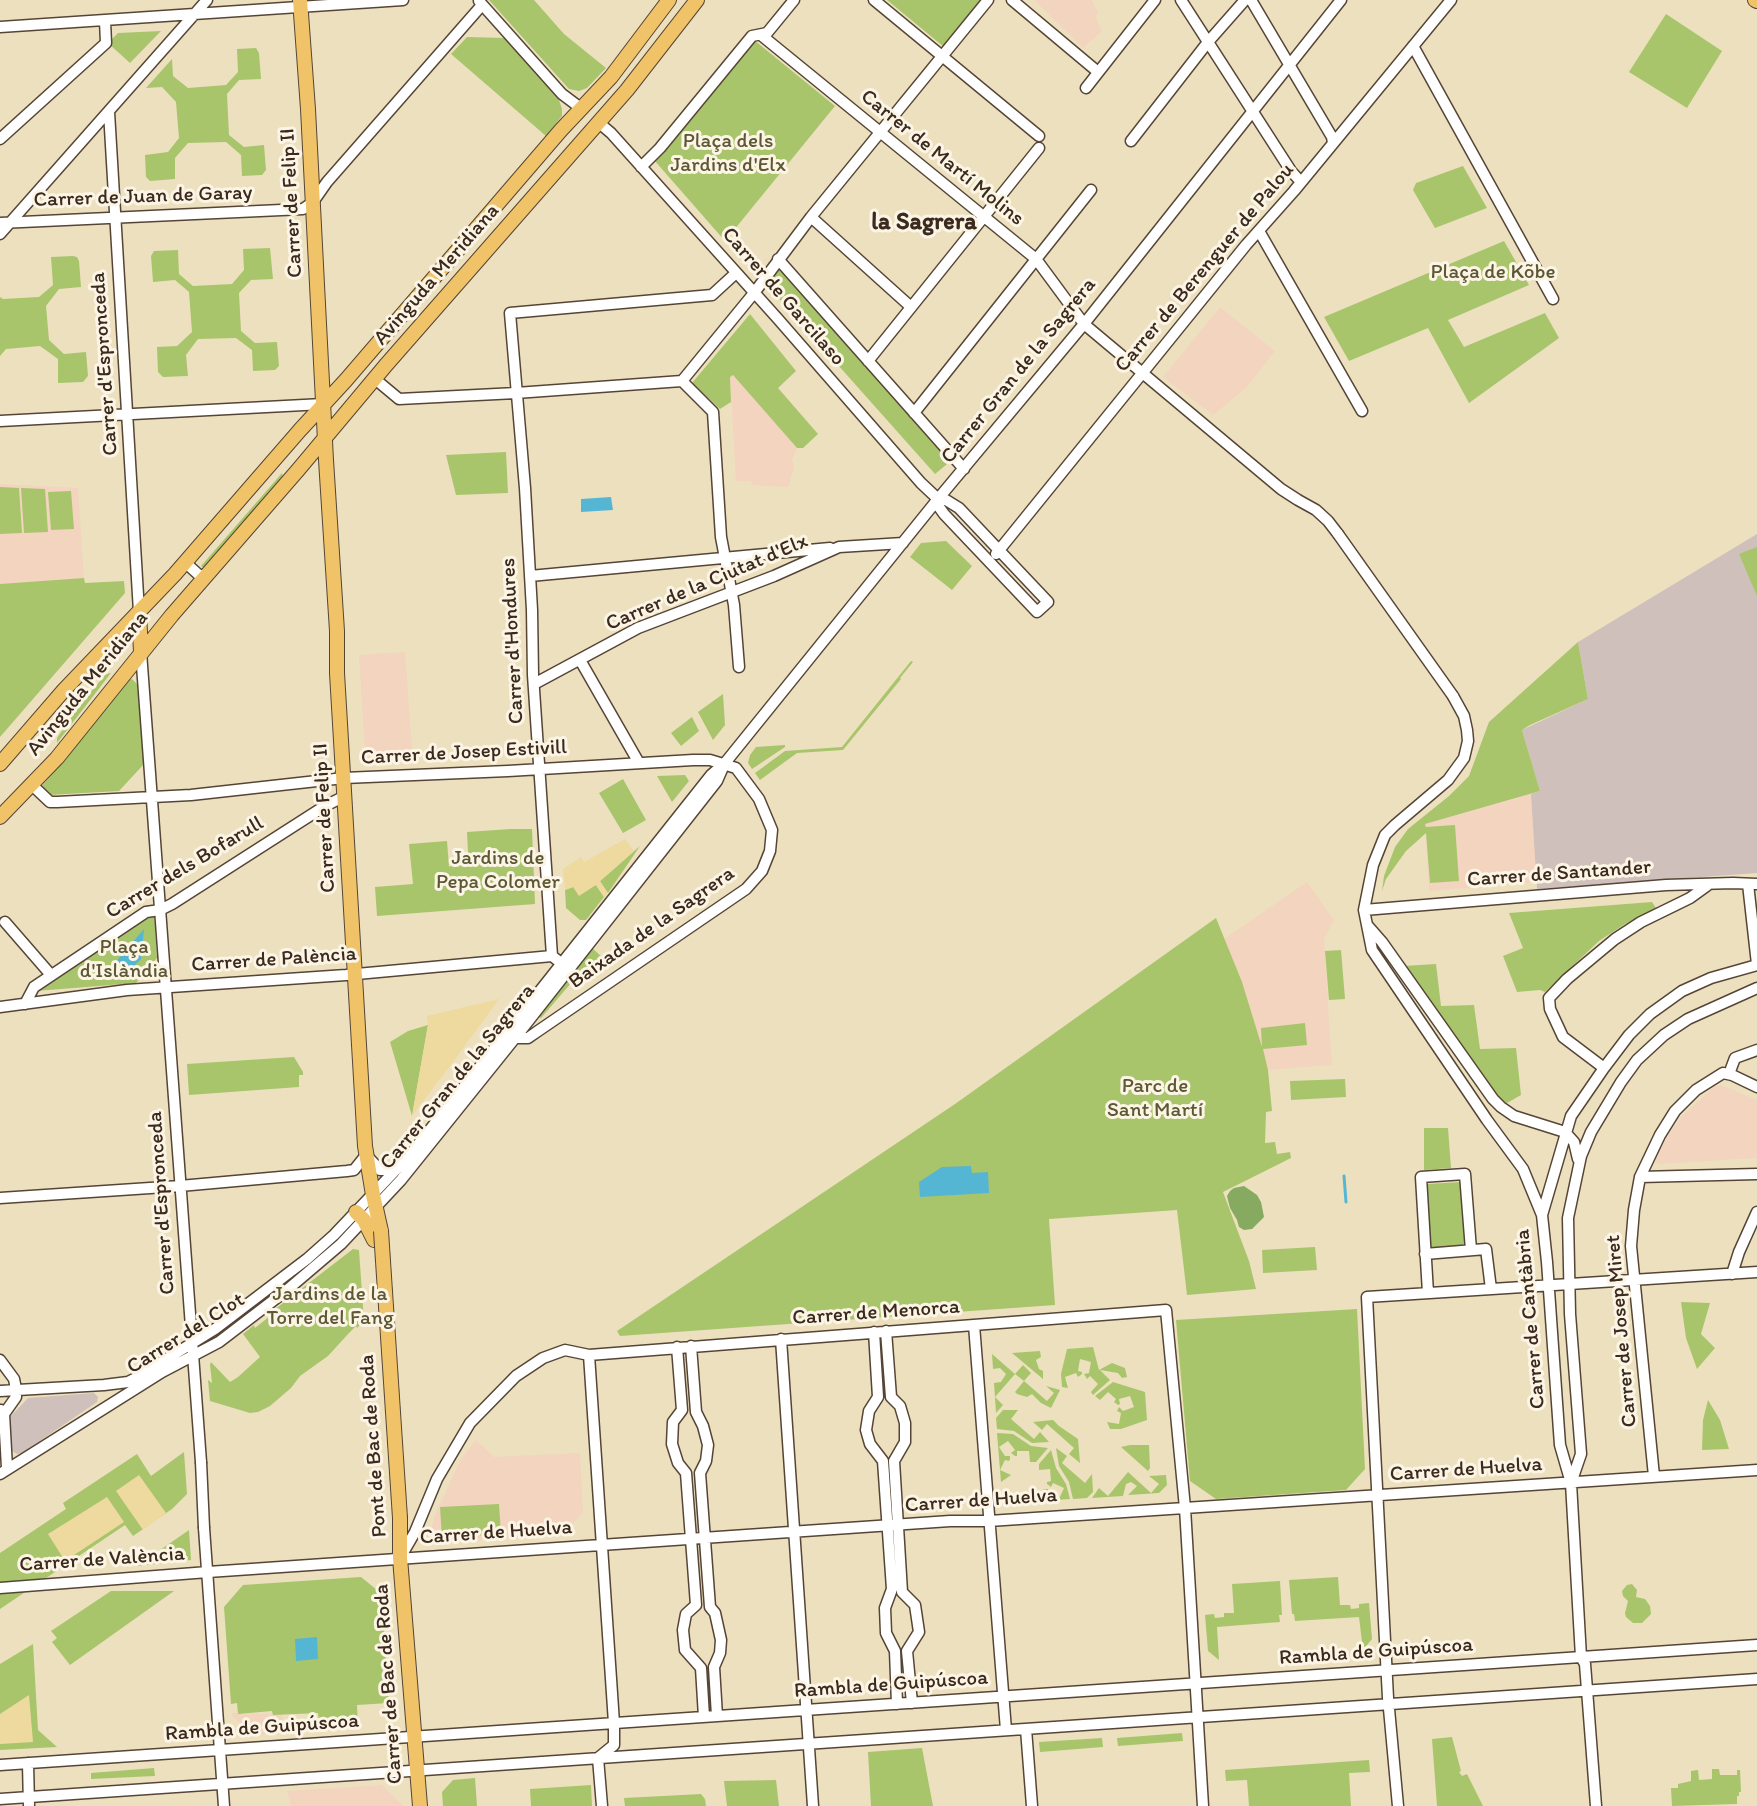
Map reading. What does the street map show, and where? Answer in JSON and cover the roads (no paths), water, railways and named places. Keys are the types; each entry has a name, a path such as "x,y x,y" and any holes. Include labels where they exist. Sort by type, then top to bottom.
{"main road":[{"name":"Avinguda Meridiana","path":"0,764 64,690 187,560 582,109 614,72 669,0"},
{"name":"Avinguda Meridiana","path":"0,817 57,758 206,575 650,62 697,0"},
{"name":"Carrer de Felip II","path":"301,4 366,1155 375,1201"},
{"path":"582,109 598,122"},
{"path":"139,612 141,652"},
{"name":"Pont de Bac de Roda","path":"375,1201 400,1558"},
{"name":"Pont de Bac de Roda","path":"360,1216 378,1236"},
{"name":"Carrer de Bac de Roda","path":"400,1558 420,1806"}],"street":[{"path":"0,234 6,222 109,112 207,0"},
{"path":"0,27 194,15 301,4 403,0"},
{"path":"467,0 480,2 562,94 582,109"},
{"path":"641,167 660,148 752,36 767,33 794,0"},
{"path":"874,0 1039,136"},
{"path":"375,379 399,399 682,381 754,293 778,259 879,132 988,0"},
{"path":"1012,0 1098,72"},
{"path":"1086,88 1155,0"},
{"path":"1181,0 1291,171 1301,182"},
{"path":"1131,141 1208,42 1245,0"},
{"path":"1251,0 1332,137 1333,143"},
{"name":"Carrer Gran de la Sagrera","path":"375,1201 396,1170 565,966 711,775 725,763 938,499 1084,324 1341,0"},
{"name":"Carrer de Berenguer de Palou","path":"990,561 1451,0"},
{"path":"313,202 327,182 480,2"},
{"path":"0,139 106,44 105,21"},
{"name":"Carrer de Martí Molins","path":"761,35 1036,259 1084,324 1142,374 1281,489 1323,516 1453,696 1466,722 1467,741 1461,765 1448,780 1385,835 1373,864 1365,910 1367,926 1372,950 1487,1120 1523,1169 1542,1215"},
{"path":"1413,46 1553,298"},
{"name":"Carrer d'Espronceda","path":"109,112 139,612"},
{"name":"Carrer de Garcilaso","path":"598,122 611,133 921,483 938,499 954,504 1048,602 1038,612 944,514 939,507 938,499"},
{"path":"868,361 1039,148"},
{"path":"914,413 1090,190"},
{"name":"Carrer de Juan de Garay","path":"6,222 303,209 313,202"},
{"path":"811,217 911,307"},
{"path":"1259,231 1362,411"},
{"name":"Carrer de Garcilaso","path":"778,259 964,469"},
{"name":"Carrer d'Hondures","path":"552,956 534,684 530,576 510,313 712,295 736,273"},
{"path":"682,381 712,412 721,537 732,591 739,667"},
{"path":"0,421 323,404"},
{"name":"Carrer de la Ciutat d'Elx","path":"534,684 638,628 774,576 839,547 903,543"},
{"path":"530,576 839,547"},
{"path":"187,560 188,565 199,575 206,575"},
{"name":"Carrer d'Espronceda","path":"141,652 223,1783"},
{"path":"580,660 639,763"},
{"name":"Carrer de Josep Estivill","path":"32,785 50,802 191,795 344,778 710,760 725,763"},
{"name":"Baixada de la Sagrera","path":"515,1038 528,1038 746,889 762,871 770,851 772,830 759,799 749,784 736,768 725,763"},
{"name":"Carrer dels Bofarull","path":"25,1004 34,987 146,912 160,910 345,796"},
{"path":"1752,884 1757,965"},
{"name":"Carrer de Santander","path":"1365,910 1596,891 1752,884"},
{"path":"1604,1068 1563,1037 1550,1009 1549,998 1615,939 1641,922 1690,898 1708,885"},
{"path":"5,922 51,975"},
{"path":"1367,926 1382,942 1493,1099 1514,1116 1565,1132 1577,1148 1578,1164"},
{"path":"552,956 565,966"},
{"name":"Carrer de Palència","path":"0,1006 128,990 355,974 552,956"},
{"name":"Carrer de Cantàbria","path":"1596,1806 1586,1664 1581,1657 1571,1483 1560,1445 1542,1215 1571,1116 1633,1030 1665,1002 1691,987 1711,978 1757,965"},
{"name":"Carrer Gran de la Sagrera","path":"375,1201 515,1038 565,966"},
{"name":"Carrer de Cantàbria","path":"1571,1483 1581,1454 1571,1335 1568,1218 1578,1164 1584,1148 1604,1108 1637,1060 1664,1035 1688,1019 1757,988"},
{"path":"1756,1085 1729,1074 1735,1058 1757,1050"},
{"name":"Carrer de Josep Miret","path":"1654,1476 1631,1246 1640,1177 1660,1135 1675,1111 1696,1090 1723,1073 1729,1074"},
{"path":"1548,1125 1565,1121 1571,1116"},
{"path":"0,1198 347,1172 354,1170 366,1155 380,1170 396,1170"},
{"path":"1428,1293 1421,1177 1465,1174 1471,1250"},
{"path":"1640,1177 1757,1174"},
{"name":"Carrer del Clot","path":"4,1471 168,1369 219,1342 332,1253 360,1216 375,1201"},
{"path":"1732,1274 1757,1212"},
{"name":"Carrer del Clot","path":"0,1390 128,1382 215,1329 360,1216"},
{"path":"1425,1254 1486,1249 1491,1289"},
{"path":"1398,1806 1389,1704 1367,1297 1757,1272"},
{"name":"Carrer de Menorca","path":"400,1558 415,1532 452,1450 470,1423 516,1376 543,1358 565,1350 589,1355 1166,1310 1185,1508"},
{"path":"974,1325 1006,1730"},
{"path":"886,1331 891,1398 900,1406 906,1423 905,1442 894,1461 892,1589 885,1608 886,1633 895,1651 897,1704"},
{"path":"874,1332 878,1397 869,1411 866,1430 870,1444 883,1461 902,1592 915,1605 919,1632 907,1651 912,1703"},
{"path":"782,1339 813,1806"},
{"path":"691,1346 696,1412 708,1445 706,1461 700,1473 710,1607 715,1613 721,1640 720,1653 714,1667 717,1716"},
{"path":"677,1347 682,1410 673,1422 672,1444 678,1463 686,1473 696,1605 686,1614 683,1630 686,1650 701,1668 704,1717"},
{"path":"589,1355 614,1723 614,1745 598,1758"},
{"path":"0,1360 14,1379 16,1389 15,1397 2,1412 4,1471"},
{"name":"Carrer de Huelva","path":"208,1572 893,1527 950,1521 989,1521 1757,1470"},
{"path":"1185,1508 1203,1806"},
{"name":"Carrer de València","path":"0,1588 208,1572"},
{"name":"Rambla de Guipúscoa","path":"0,1765 1757,1645"},
{"path":"0,1799 29,1802 223,1783 1757,1679"},
{"path":"1026,1729 1032,1806"},
{"path":"598,1758 602,1806"},
{"path":"28,1763 29,1802"},
{"path":"223,1783 224,1806"}],"water":[{"path":"611,497 613,510 581,512 581,499"},
{"path":"144,929 141,959 135,965 137,971 130,979 113,965"},
{"path":"971,1166 972,1173 988,1172 989,1193 920,1197 919,1182 942,1167"},
{"path":"317,1637 318,1659 296,1661 295,1639"}],"waterway":[{"path":"1344,1176 1346,1202"}],"district":[{"name":"la Sagrera","path":"924,223"}],"park label":[{"name":"Plaça dels Jardins d'Elx","path":"728,154"},
{"name":"Plaça de Kõbe","path":"1493,273"},
{"name":"Jardins de Pepa Colomer","path":"498,871"},
{"name":"Plaça d'Islàndia","path":"124,960"},
{"name":"Parc de Sant Martí","path":"1155,1099"},
{"name":"Jardins de la Torre del Fang","path":"330,1307"}]}
